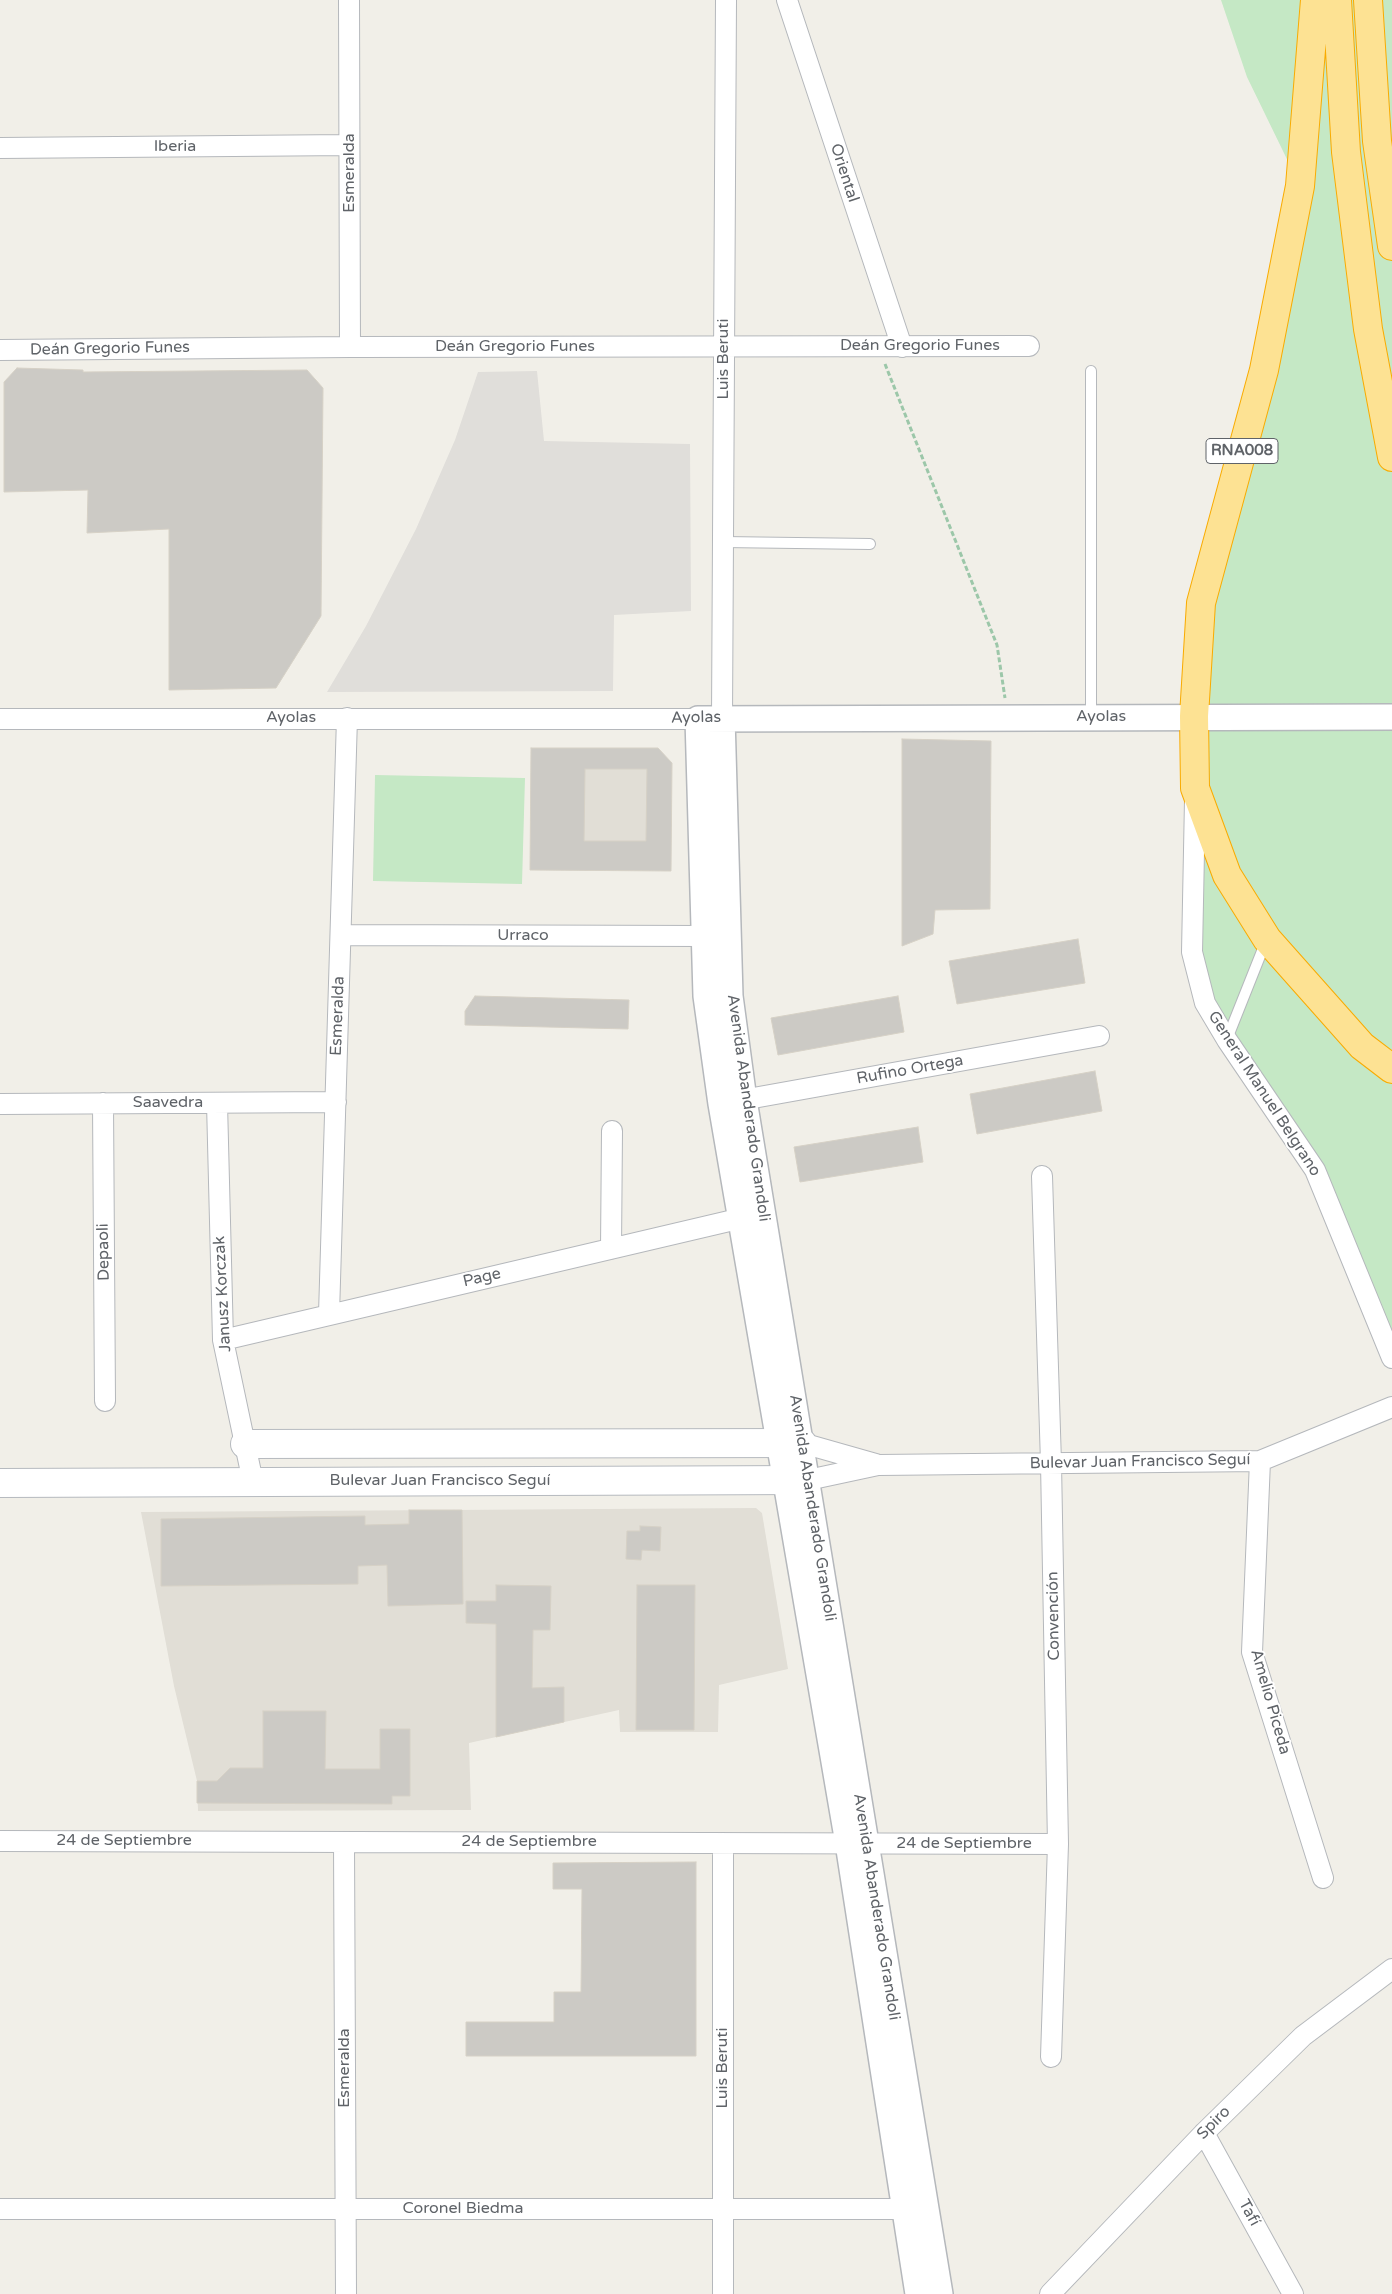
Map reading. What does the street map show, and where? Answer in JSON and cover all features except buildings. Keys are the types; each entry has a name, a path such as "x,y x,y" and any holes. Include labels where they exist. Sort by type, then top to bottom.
{"highway":[{"name":"RNA008","path":"1194,716 1201,603 1264,370 1300,186 1315,0"},
{"path":"1337,0 1347,162 1368,329 1392,457"},
{"path":"1368,0 1377,141 1392,246"},
{"path":"1194,716 1195,788 1228,875 1267,939 1362,1046 1392,1069"}],"main road":[{"name":"Bulevar Juan Francisco Seguí","path":"245,1444 791,1443"},
{"name":"Bulevar Juan Francisco Seguí","path":"0,1482 797,1480"}],"street":[{"name":"Esmeralda","path":"349,0 350,347"},
{"name":"Luis Beruti","path":"722,717 726,0"},
{"name":"Oriental","path":"787,0 902,347"},
{"name":"Iberia","path":"0,148 349,145"},
{"name":"Deán Gregorio Funes","path":"0,350 350,347 1030,346"},
{"name":"Avenida Abanderado Grandoli","path":"722,717 733,1102 742,1218 791,1443"},
{"name":"Ayolas","path":"0,719 1392,717"},
{"name":"Esmeralda","path":"329,1314 347,718"},
{"name":"Avenida Abanderado Grandoli","path":"698,719 706,996 733,1102 791,1443 916,2209 940,2294"},
{"name":"General Manuel Belgrano","path":"1195,788 1192,952 1205,1003 1227,1040 1316,1170 1392,1358"},
{"name":"Urraco","path":"340,935 705,936"},
{"name":"Rufino Ortega","path":"733,1102 1099,1036"},
{"name":"Saavedra","path":"0,1104 336,1102"},
{"name":"Depaoli","path":"103,1103 106,1401"},
{"name":"Janusz Korczak","path":"217,1103 223,1340 253,1482"},
{"path":"611,1249 612,1131"},
{"name":"Convención","path":"1042,1176 1051,1463 1058,1844 1051,2057"},
{"name":"Page","path":"223,1340 742,1218"},
{"name":"Bulevar Juan Francisco Seguí","path":"797,1480 878,1465 1260,1461 1392,1407"},
{"name":"Bulevar Juan Francisco Seguí","path":"791,1443 878,1465"},
{"name":"Amelio Piceda","path":"1260,1461 1252,1652 1323,1878"},
{"name":"24 de Septiembre","path":"0,1841 1058,1844"},
{"name":"Esmeralda","path":"344,1842 346,2294"},
{"name":"Luis Beruti","path":"723,1843 723,2294"},
{"name":"Spiro","path":"1050,2294 1204,2132 1303,2036 1392,1969"},
{"name":"Tafí","path":"1204,2132 1293,2294"},
{"name":"Coronel Biedma","path":"0,2208 916,2209"},
{"name":"Avenida Abanderado Grandoli","path":"916,2209 918,2294"}],"lane":[{"path":"1090,717 1091,372"},
{"path":"723,542 870,544"},
{"path":"1227,1040 1267,939"}],"path":[{"path":"879,347 997,645 1009,717"}],"shaded area":[{"path":"537,371 544,441 690,444 691,611 614,615 613,691 327,692 366,626 416,529 455,440 478,372"},
{"path":"531,748 658,748 671,871 530,870"},
{"path":"756,1508 762,1513 788,1669 719,1685 718,1732 620,1732 619,1710 469,1743 471,1810 198,1811 197,1781 174,1686 141,1512"}],"green space":[{"path":"1221,0 1392,0 1392,1358 1315,1170 1227,1040 1192,952 1201,603 1300,186 1247,77"},
{"path":"375,775 525,778 522,884 373,881"}]}
